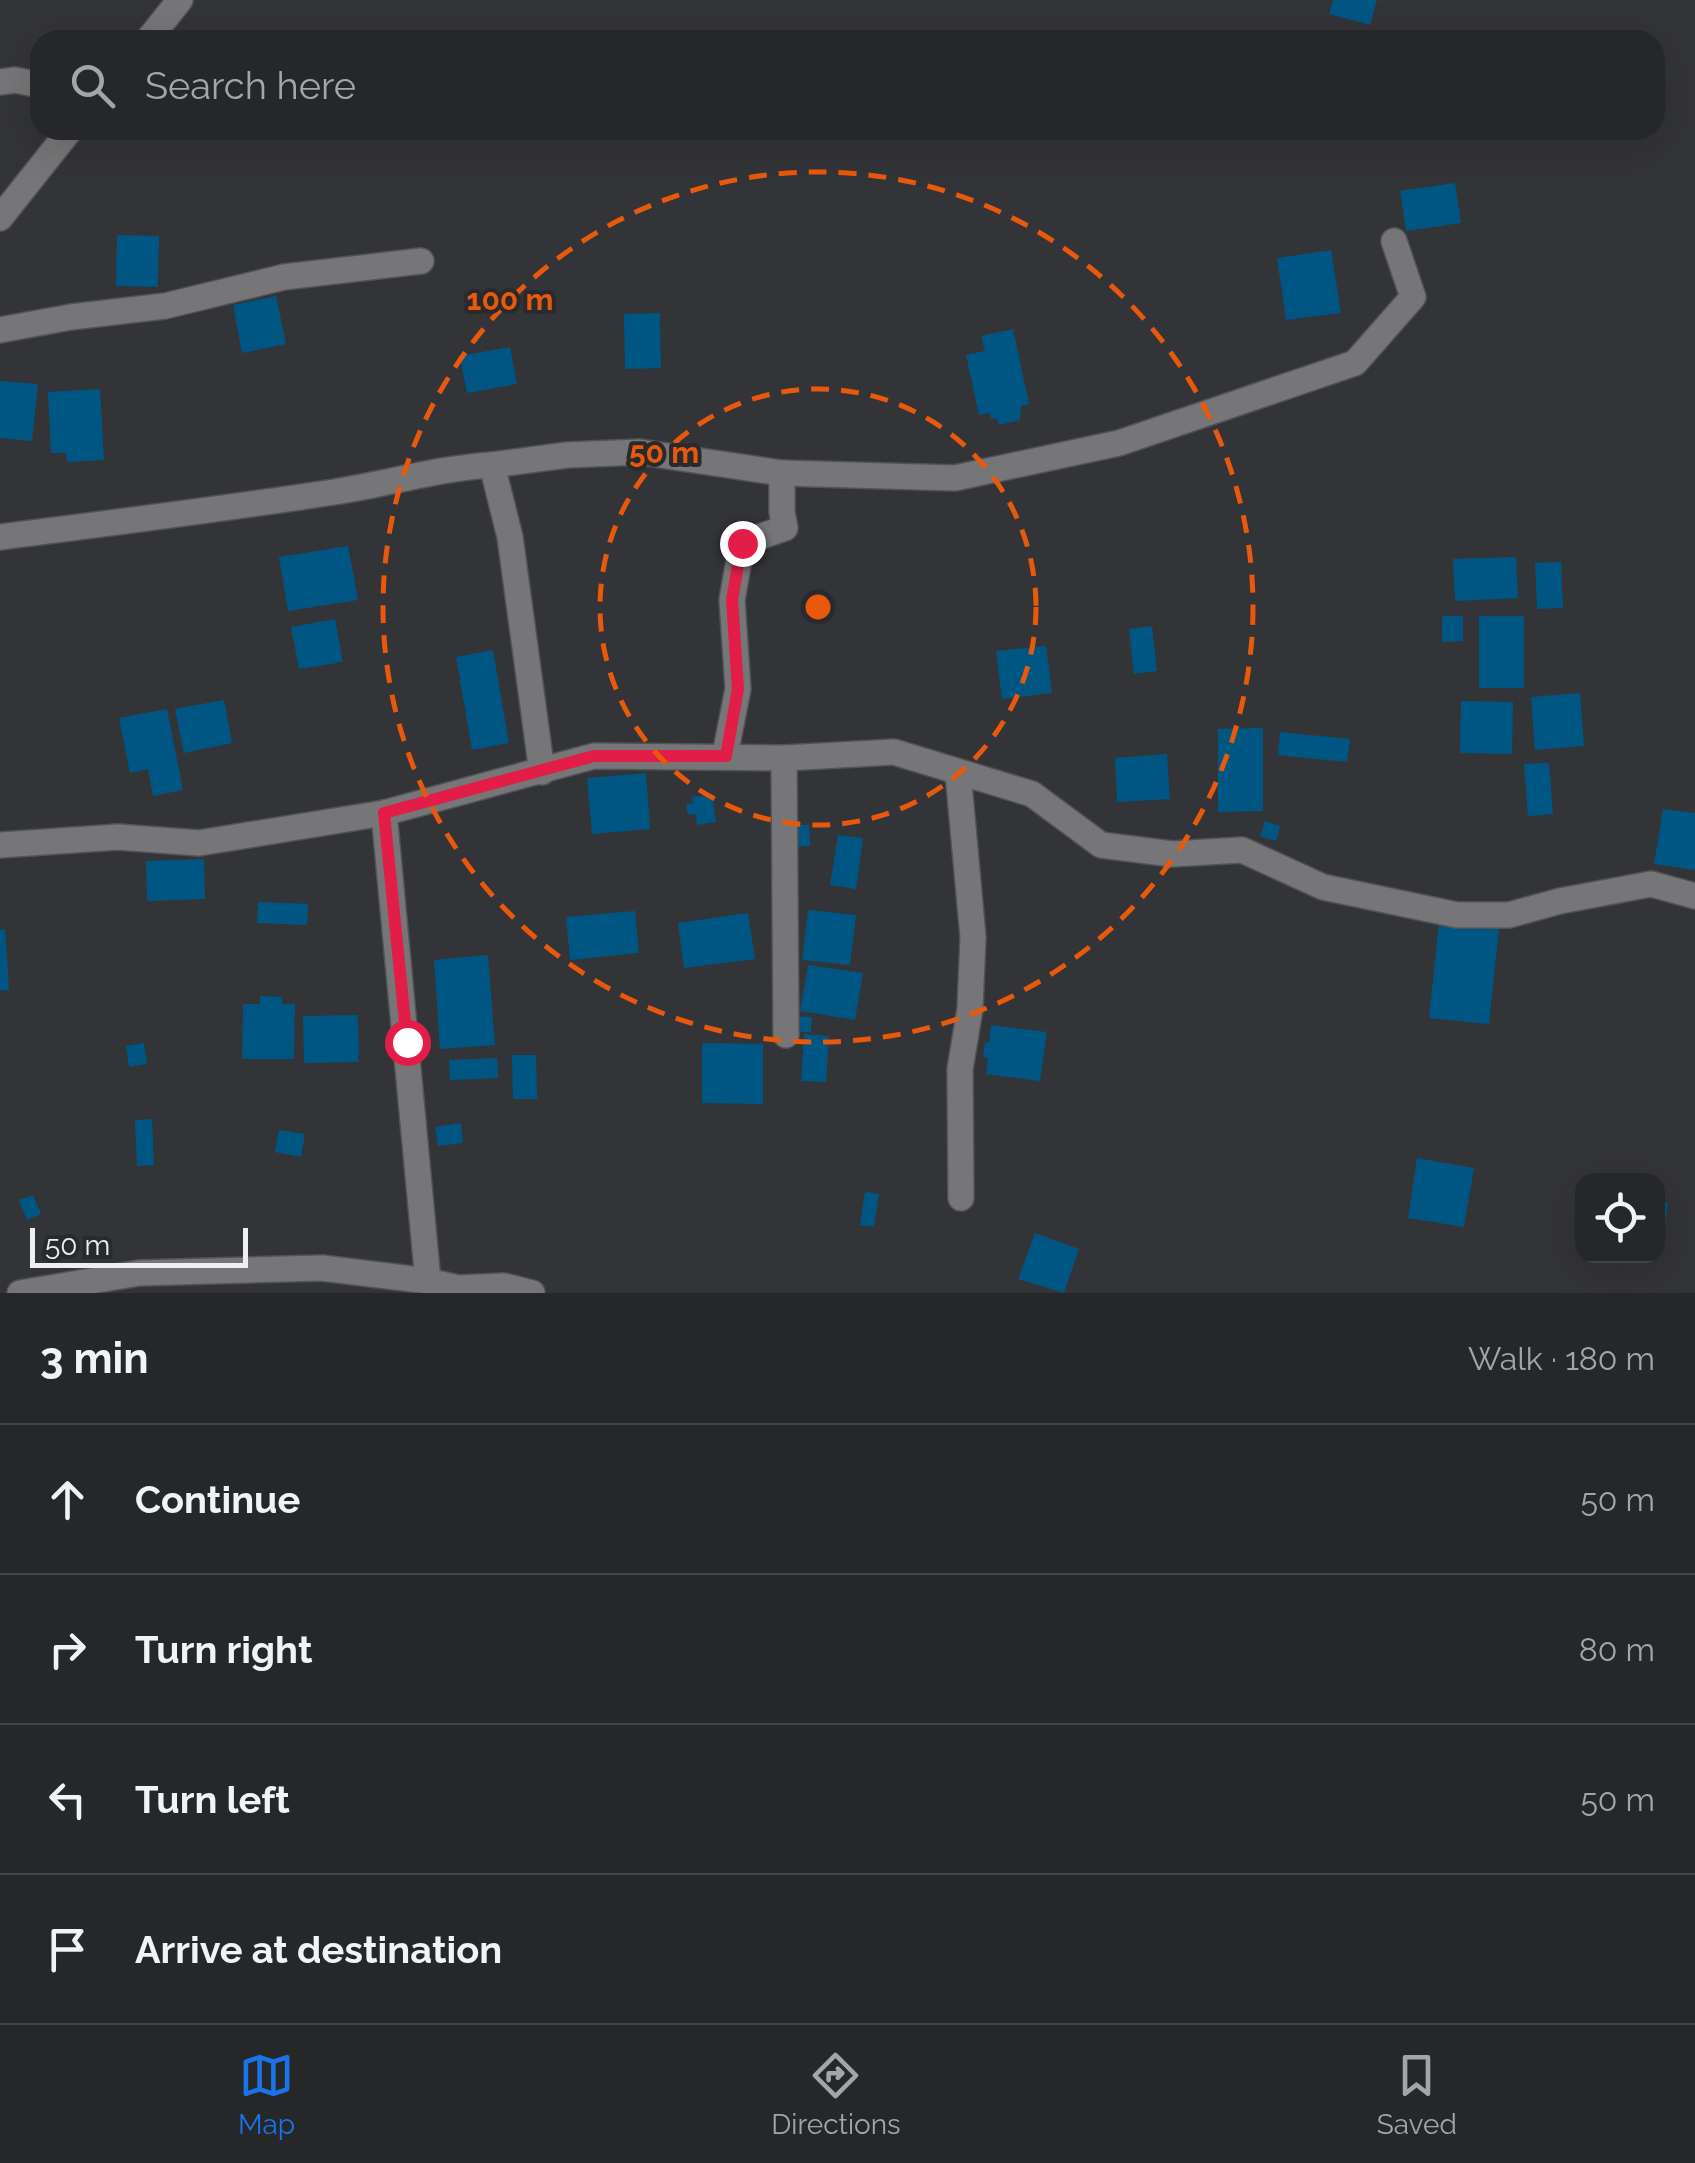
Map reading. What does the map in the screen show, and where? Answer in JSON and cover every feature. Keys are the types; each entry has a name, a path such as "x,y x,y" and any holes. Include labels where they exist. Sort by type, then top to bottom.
{"street":[{"path":"156,30 180,0"},
{"path":"0,82 30,83"},
{"path":"0,218 62,140"},
{"path":"0,537 185,514 464,467 567,455 640,452 782,473 955,478 1119,442 1356,363 1414,296 1394,242"},
{"path":"0,330 165,306 284,277 421,261"},
{"path":"492,465 510,538 542,772"},
{"path":"726,756 738,689 732,600 742,543 786,528 782,473"},
{"path":"0,844 118,837 198,842 384,813 594,756 784,758 894,752 1032,794 1101,845 1172,854 1242,850 1323,887 1457,915 1509,915 1651,884 1695,896"},
{"path":"784,758 786,1036"},
{"path":"958,772 973,937 970,1009 960,1069 961,1198"},
{"path":"384,813 428,1281"},
{"path":"20,1293 139,1273 322,1268 458,1288 504,1286 532,1293"}],"building":[{"path":"1333,0 1377,0 1370,25 1329,14"},
{"path":"1455,183 1461,223 1406,231 1400,191"},
{"path":"117,235 159,236 158,287 116,286"},
{"path":"1331,250 1341,313 1286,320 1277,258"},
{"path":"276,296 286,344 242,353 233,305"},
{"path":"660,313 661,368 625,369 624,314"},
{"path":"1013,329 1029,404 1021,406 1020,420 999,425 990,413 979,415 966,355 985,351 981,336"},
{"path":"510,347 517,384 467,393 460,356"},
{"path":"0,381 38,384 32,441 0,438"},
{"path":"100,389 104,460 67,462 66,453 51,453 48,392"},
{"path":"348,546 358,600 288,611 279,557"},
{"path":"1516,557 1518,598 1455,601 1453,559"},
{"path":"1561,562 1563,608 1537,609 1535,563"},
{"path":"1442,616 1463,616 1463,641 1442,642"},
{"path":"1479,616 1524,616 1524,688 1479,688"},
{"path":"335,619 343,662 299,669 291,627"},
{"path":"1152,626 1157,671 1134,674 1129,629"},
{"path":"1046,646 1052,693 1002,699 996,651"},
{"path":"493,650 509,743 472,750 456,657"},
{"path":"1580,693 1584,746 1535,750 1531,697"},
{"path":"224,700 232,743 184,753 175,709"},
{"path":"1461,701 1513,702 1512,754 1460,753"},
{"path":"167,709 183,790 153,796 148,769 130,773 119,718"},
{"path":"1263,728 1263,811 1218,812 1218,729"},
{"path":"1280,732 1350,739 1347,762 1278,755"},
{"path":"1167,754 1170,799 1117,802 1115,758"},
{"path":"1549,763 1553,814 1528,816 1524,764"},
{"path":"646,773 650,829 592,834 587,778"},
{"path":"712,794 716,822 697,825 696,814 688,815 686,804 693,803 692,797"},
{"path":"1663,809 1695,813 1695,870 1654,864"},
{"path":"1265,821 1280,826 1276,841 1260,836"},
{"path":"785,825 809,825 810,846 785,847"},
{"path":"838,835 863,838 856,889 830,885"},
{"path":"204,859 205,899 147,901 146,861"},
{"path":"258,902 308,904 307,925 257,923"},
{"path":"808,910 856,915 850,965 802,960"},
{"path":"635,911 639,953 570,960 566,917"},
{"path":"748,913 755,959 684,968 678,923"},
{"path":"1439,922 1499,928 1489,1024 1429,1018"},
{"path":"5,929 9,990 0,991 0,930"},
{"path":"488,955 495,1045 440,1049 434,960"},
{"path":"808,965 863,973 855,1020 800,1011"},
{"path":"260,996 282,997 282,1004 295,1004 294,1059 242,1059 243,1004 260,1004"},
{"path":"358,1015 359,1062 304,1063 303,1016"},
{"path":"794,1016 812,1017 811,1032 793,1032"},
{"path":"991,1025 1047,1032 1040,1081 986,1074 988,1058 983,1057"},
{"path":"804,1034 829,1036 826,1082 801,1081"},
{"path":"144,1043 147,1064 129,1067 126,1046"},
{"path":"702,1043 763,1044 763,1104 702,1103"},
{"path":"512,1055 536,1055 537,1099 513,1099"},
{"path":"497,1058 498,1078 450,1080 449,1060"},
{"path":"152,1119 154,1165 137,1166 135,1120"},
{"path":"461,1123 463,1143 438,1146 435,1127"},
{"path":"279,1130 305,1134 301,1157 275,1152"},
{"path":"1417,1158 1474,1168 1464,1227 1408,1218"},
{"path":"865,1192 879,1194 874,1227 860,1225"},
{"path":"33,1195 41,1214 27,1220 19,1200"},
{"path":"1035,1233 1079,1249 1064,1293 1018,1279"}],"route":[{"path":"407,1042 384,813 594,756 726,756 738,689 732,600 742,543"}]}
